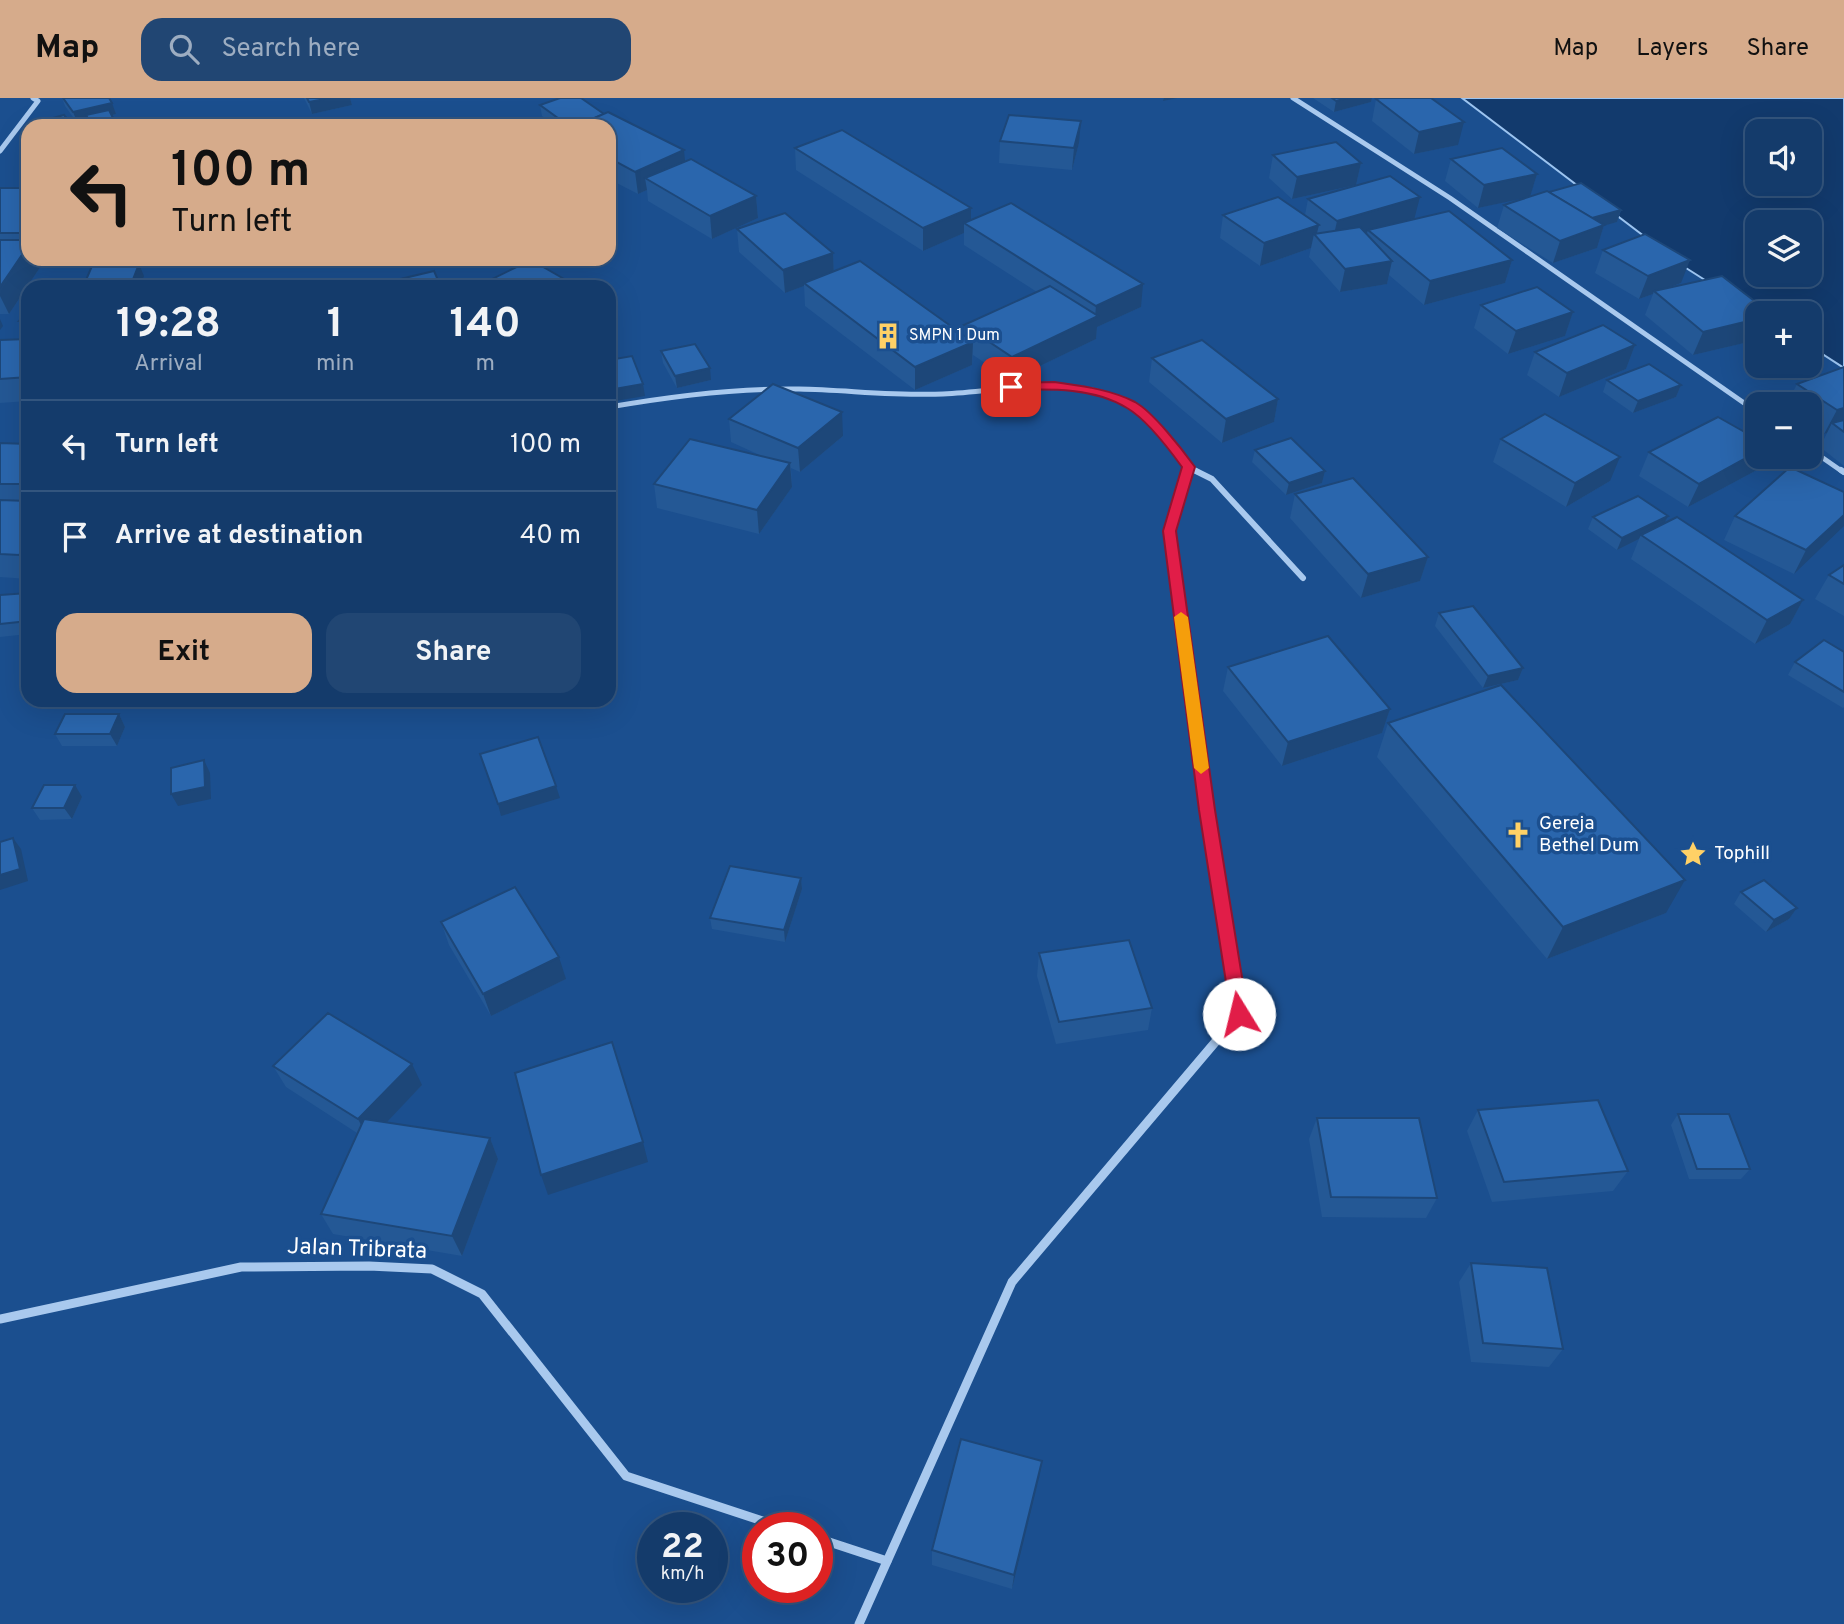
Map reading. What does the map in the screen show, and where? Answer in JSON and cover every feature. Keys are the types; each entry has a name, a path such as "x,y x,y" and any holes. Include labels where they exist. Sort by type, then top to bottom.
{"street":[{"path":"24,119 38,101 33,98"},
{"path":"1293,98 1450,198 1745,404"},
{"path":"0,151 21,123"},
{"path":"616,406 674,396 778,389 943,394 989,387 1054,385 1094,391 1132,405 1171,443 1189,467 1212,479 1303,578"},
{"path":"1822,457 1844,472"},
{"path":"859,1624 1012,1282 1239,1014 1207,810 1170,531 1189,467"},
{"name":"Jalan Tribrata","path":"0,1319 241,1267 369,1266 432,1269 482,1294 625,1476 742,1514"},
{"path":"833,1543 887,1561"}],"water":[{"path":"1462,98 1844,98 1844,368 1822,354 1822,301 1745,301 1745,305 1686,268"}],"building":[{"path":"63,98 109,98 112,103 73,112"},
{"path":"307,98 330,98 309,102"},
{"path":"560,98 581,98 604,114 592,119 559,119 540,105"},
{"path":"1431,98 1464,122 1419,132 1376,99"},
{"path":"109,110 114,119 88,119 86,115"},
{"path":"608,112 684,150 635,172 616,162 616,119 592,119"},
{"path":"64,115 67,119 50,119"},
{"path":"1009,115 1081,121 1074,148 1000,141"},
{"path":"842,130 971,208 923,228 795,148"},
{"path":"1336,142 1361,163 1297,177 1273,155"},
{"path":"1502,148 1537,174 1484,185 1451,159"},
{"path":"691,159 756,196 710,216 645,178"},
{"path":"1390,176 1420,197 1337,221 1308,199"},
{"path":"1581,183 1621,210 1592,218 1549,192"},
{"path":"0,188 21,188 21,233 0,233"},
{"path":"1547,191 1604,225 1560,241 1504,205"},
{"path":"1278,197 1319,225 1264,243 1223,215"},
{"path":"1011,203 1143,284 1096,306 964,223"},
{"path":"1449,211 1512,260 1430,281 1368,230"},
{"path":"785,213 833,253 783,270 737,229"},
{"path":"1360,227 1392,261 1345,269 1314,234"},
{"path":"1645,234 1690,260 1648,276 1603,250"},
{"path":"0,240 21,240 21,256 0,287"},
{"path":"860,261 973,342 915,367 804,283"},
{"path":"92,266 138,266 133,280 86,280"},
{"path":"519,266 541,266 566,280 490,280"},
{"path":"434,271 438,280 396,280"},
{"path":"1722,276 1754,301 1745,301 1745,322 1703,332 1654,291"},
{"path":"1050,286 1098,316 1012,357 964,325"},
{"path":"1537,287 1573,312 1516,331 1481,305"},
{"path":"1603,325 1635,345 1567,373 1535,352"},
{"path":"21,339 21,378 0,379 0,340"},
{"path":"1202,340 1278,399 1226,419 1152,358"},
{"path":"695,344 710,368 675,376 661,351"},
{"path":"632,356 643,384 616,389 616,359"},
{"path":"1649,364 1681,385 1638,401 1607,380"},
{"path":"1844,367 1844,408 1837,410 1822,400 1822,392 1809,392 1797,384 1822,378 1822,375"},
{"path":"773,384 842,412 798,448 729,419"},
{"path":"1545,414 1620,457 1575,483 1501,439"},
{"path":"1718,417 1745,432 1745,459 1699,484 1649,452"},
{"path":"1844,420 1844,432 1832,423"},
{"path":"1291,438 1325,471 1289,483 1255,450"},
{"path":"690,439 790,463 757,510 654,484"},
{"path":"0,443 21,444 21,484 0,484"},
{"path":"1788,469 1794,469 1844,492 1844,515 1806,550 1735,516"},
{"path":"1353,478 1428,557 1368,574 1295,494"},
{"path":"1638,496 1668,516 1622,538 1593,517"},
{"path":"0,500 21,501 21,552 19,555 0,554"},
{"path":"1677,517 1803,600 1767,620 1641,535"},
{"path":"1844,565 1844,584 1829,575"},
{"path":"21,594 21,622 0,624 0,595"},
{"path":"1473,606 1523,668 1488,676 1439,613"},
{"path":"1328,636 1390,709 1288,742 1228,667"},
{"path":"1824,640 1844,652 1844,692 1795,662"},
{"name":"Gereja Bethel Dum","path":"1501,685 1685,880 1563,927 1388,723"},
{"path":"65,714 119,714 110,734 55,734"},
{"path":"538,737 556,786 498,804 480,754"},
{"path":"204,760 205,787 171,794 171,768"},
{"path":"44,785 75,785 64,808 32,808"},
{"path":"13,838 20,869 0,875 0,842"},
{"path":"730,866 801,878 784,930 710,918"},
{"path":"1764,880 1797,908 1774,920 1741,892"},
{"path":"515,887 559,957 483,994 441,922"},
{"path":"1129,940 1152,1008 1059,1022 1039,953"},
{"path":"328,1013 412,1064 358,1119 273,1066"},
{"path":"612,1042 643,1142 541,1175 515,1073"},
{"path":"1598,1100 1628,1171 1504,1182 1478,1110"},
{"path":"1678,1114 1729,1114 1750,1169 1697,1169"},
{"path":"1317,1118 1419,1118 1437,1198 1331,1197"},
{"path":"364,1119 490,1138 452,1236 321,1214"},
{"path":"1471,1263 1547,1268 1563,1349 1483,1343"},
{"path":"961,1439 1042,1461 1014,1575 932,1550"}],"slow traffic":[{"path":"1181,617 1201,768"}],"place":[{"name":"SMPN 1 Dum","path":"888,336"},
{"name":"Gereja Bethel Dum","path":"1518,835"},
{"name":"Tophill","path":"1693,854"}],"route":[{"path":"1011,387 1054,385 1094,391 1132,405 1171,443 1189,467 1170,531 1207,810 1239,1014"}]}
